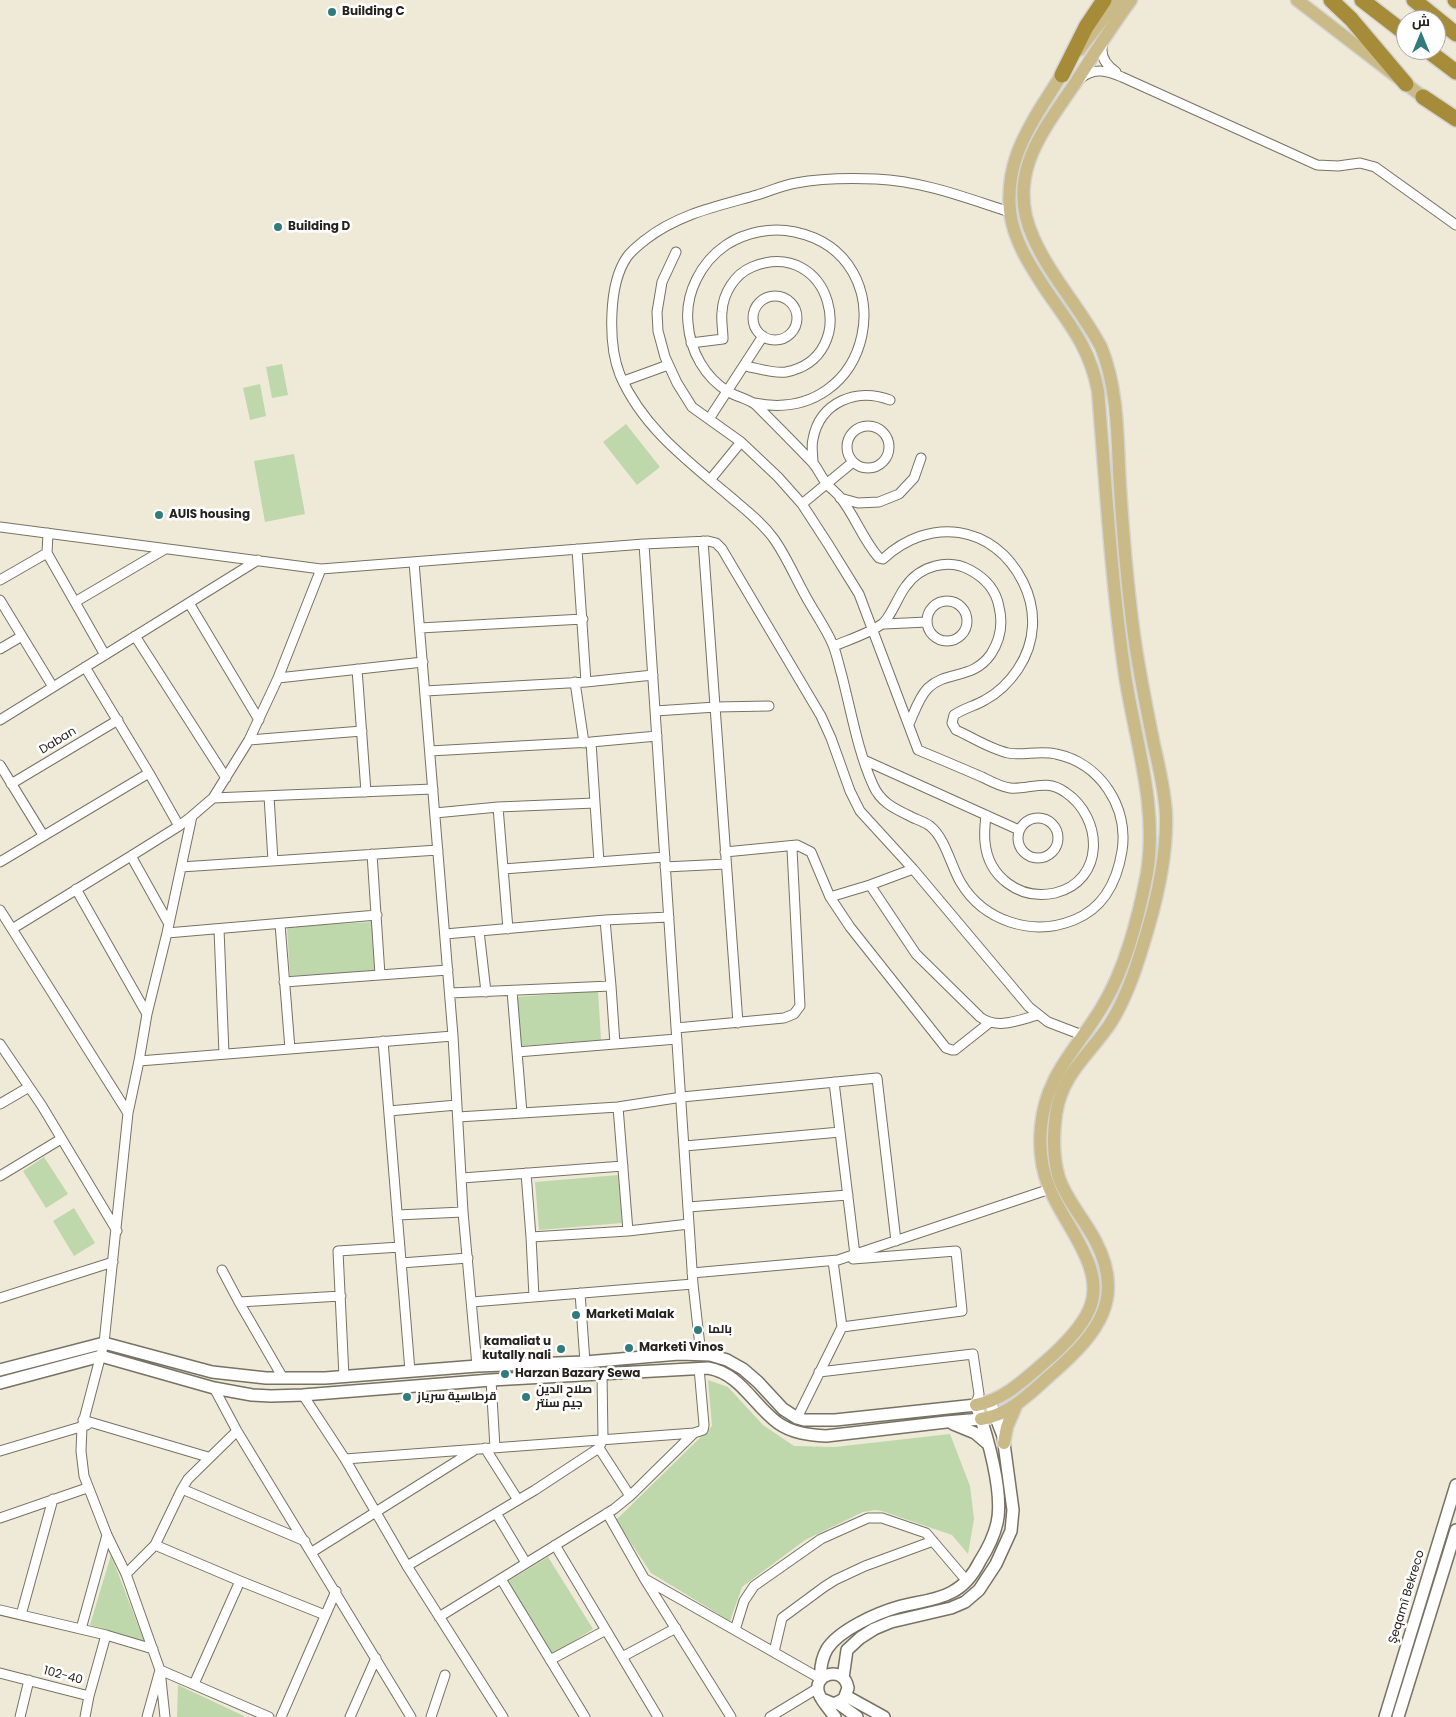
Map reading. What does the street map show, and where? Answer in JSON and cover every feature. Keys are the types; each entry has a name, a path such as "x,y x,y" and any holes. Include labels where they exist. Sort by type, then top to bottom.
{"highway":[{"path":"1062,75 1086,27 1104,0"},
{"path":"1331,0 1406,84"},
{"path":"1362,0 1396,26"},
{"path":"1414,0 1456,34"},
{"path":"1440,60 1456,72"},
{"path":"1422,97 1456,119"}],"main road":[{"path":"0,1370 104,1342 220,1374 252,1378 348,1377 476,1366 585,1362 679,1354 701,1354 718,1356 743,1369 784,1409 797,1418 811,1421 944,1408 978,1399 990,1402 1010,1390 1060,1348 1078,1327 1092,1303 1093,1282 1089,1266 1050,1190 1041,1160 1042,1112 1048,1091 1057,1072 1113,988 1130,942 1146,877 1151,835 1149,803 1126,677 1117,613 1110,553 1096,378 1082,343 1026,256 1014,231 1010,212 1010,194 1014,165 1022,140 1062,75 1117,0"},
{"path":"0,1383 101,1356 214,1388 252,1395 303,1395 491,1380 699,1368 716,1370 729,1376 777,1423 786,1428 807,1434 826,1436 996,1416 1017,1404 1062,1365 1087,1339 1104,1310 1109,1290 1108,1272 1100,1250 1065,1192 1060,1180 1055,1154 1058,1103 1073,1070 1110,1023 1126,993 1136,968 1160,878 1165,847 1166,814 1133,628 1120,488 1116,416 1110,374 1106,359 1097,340 1045,260 1033,238 1026,216 1024,191 1026,170 1030,158 1048,122 1104,36 1131,0"},
{"path":"1298,0 1422,97 1456,110"},
{"path":"1010,212 1026,216"},
{"path":"1042,1112 1056,1117"},
{"path":"348,1377 352,1391"},
{"path":"325,1378 327,1387 325,1393"},
{"path":"835,1717 820,1689 822,1663 827,1649 847,1632 872,1616 953,1592 966,1580 984,1555 997,1524 998,1497 978,1399"},
{"path":"839,1701 848,1688 843,1678 847,1650 874,1629 892,1622 960,1605 975,1595 990,1574 1007,1542 1013,1521 1013,1500 1004,1443 990,1402"},
{"path":"1004,1443 1009,1419 1017,1404"},
{"path":"944,1408 946,1422"},
{"path":"946,1422 969,1429 981,1436 989,1446"},
{"name":"Şeqamî Bekreco","path":"1385,1717 1456,1485"},
{"path":"1398,1717 1456,1530"},
{"path":"820,1689 832,1674 843,1678"},
{"path":"820,1689 839,1701 857,1717"},
{"path":"839,1701 844,1717"},
{"path":"839,1701 884,1717"}],"street":[{"path":"1104,36 1102,56 1109,67 1122,77"},
{"path":"1076,81 1088,73 1099,70 1122,77 1317,165 1338,166 1360,162 1375,167 1456,226"},
{"path":"754,403 813,463 826,483 840,498 879,558 883,559 907,540 934,532 948,532 972,535 983,540 999,550 1011,562 1029,594 1032,608 1033,624 1027,653 1018,669 997,693 961,710 954,715 952,723 956,730 1005,752 1037,751 1066,756 1088,768 1104,782 1116,801 1122,824 1123,843 1115,880 1095,909 1065,923 1038,927 1020,926 1001,920 977,903 960,883 947,851 932,827 886,804 874,789 864,760 834,646 773,538 756,519 663,440 637,407 619,372 615,356 612,323 614,291 628,256 657,231 711,207 794,183 852,178 880,179 928,186 1010,212"},
{"path":"767,230 789,231 820,242 838,255 848,268 856,282 863,303 863,336 853,361 836,383 827,390 808,400 787,406 770,406 754,403 728,392 705,371 691,343 688,316 692,289 702,269 721,249 735,240 756,232 767,230"},
{"path":"676,252 662,282 657,312 658,331 668,365 677,384 692,407 741,442 778,477 802,504 859,594 918,750 1008,788 1041,784 1064,790 1076,800 1088,816 1094,836 1092,856 1085,871 1079,879 1063,890 1052,894 1029,894 1007,884 991,866 984,840 986,815"},
{"path":"691,343 723,339 722,312 727,292 736,278 748,268 772,261 787,262 810,273 819,282 827,297 830,327 826,343 818,354 802,367 785,372 745,366"},
{"path":"776,296 789,302 794,307 797,321 790,334 777,340 763,336 754,325 753,318 758,305 763,300 776,296"},
{"path":"709,419 763,336"},
{"path":"624,381 668,365"},
{"path":"813,463 813,440 815,433 820,420 835,404 855,395 876,395 890,400"},
{"path":"862,426 879,428 889,441 890,450 887,458 882,464 866,469 853,462 847,453 846,445 849,437 862,426"},
{"path":"710,480 741,442"},
{"path":"840,498 858,503 879,502 899,494 914,478 922,458"},
{"path":"802,504 853,462"},
{"path":"0,527 321,569 644,544 703,541 716,543 815,705 829,733 850,790 860,810 913,869 1029,1007 1048,1022 1082,1035"},
{"path":"48,533 47,553 105,655"},
{"path":"703,541 738,1024"},
{"path":"644,544 682,1097 692,1273 701,1354"},
{"path":"75,602 165,548"},
{"path":"577,549 586,682"},
{"path":"0,580 47,553"},
{"path":"0,720 258,560"},
{"path":"414,562 450,993 463,1212 476,1366"},
{"path":"884,624 906,585 917,574 944,564 961,566 977,574 991,587 999,604 1000,631 998,641 990,655 973,670 945,679 927,689 922,695 909,724"},
{"path":"12,929 180,826 213,798 250,740 278,678 321,569"},
{"path":"0,600 53,687"},
{"path":"947,600 961,606 966,612 968,620 967,628 962,635 956,640 948,642 933,636 927,622 928,614 932,607 939,602 947,600"},
{"path":"189,603 259,720"},
{"path":"420,628 583,619"},
{"path":"834,646 884,624 927,622"},
{"path":"0,649 22,636"},
{"path":"135,636 226,778"},
{"path":"278,678 422,662"},
{"path":"85,667 180,826"},
{"path":"357,669 366,792"},
{"path":"425,691 586,682 653,675"},
{"path":"575,682 587,743 595,803 599,862"},
{"path":"655,711 769,706"},
{"name":"Daban","path":"11,784 118,720"},
{"path":"250,740 362,731"},
{"path":"430,751 587,743 657,736"},
{"path":"864,760 1019,830"},
{"path":"0,765 42,835"},
{"path":"0,862 42,835 149,773"},
{"path":"213,798 433,789"},
{"path":"269,796 273,861"},
{"path":"435,813 498,807 595,803"},
{"path":"498,807 508,929"},
{"path":"165,1717 160,1670 126,1574 87,1488 81,1457 83,1424 104,1342 128,1113 140,1061 147,1014 182,867 192,816"},
{"path":"1033,818 1042,818 1049,821 1055,826 1058,834 1056,849 1050,855 1042,858 1034,859 1027,856 1021,850 1018,843 1019,830 1026,821 1033,818"},
{"path":"725,852 797,844 811,852 830,897 850,927 946,1048 955,1050 989,1023"},
{"path":"676,1028 738,1024 784,1018 794,1014 800,1006 792,849 797,844"},
{"path":"182,867 438,850"},
{"path":"372,854 380,975"},
{"path":"131,856 168,928"},
{"path":"503,869 665,857"},
{"path":"665,867 726,864"},
{"path":"830,897 913,869"},
{"path":"870,885 920,959 976,1014 989,1023 1000,1024 1038,1015"},
{"path":"76,889 147,1014"},
{"path":"0,910 128,1113"},
{"path":"168,928 219,929 377,915"},
{"path":"445,934 605,920 669,917"},
{"path":"605,920 615,1044"},
{"path":"280,924 290,1049"},
{"path":"219,929 224,1054"},
{"path":"479,931 486,992"},
{"path":"284,982 448,970"},
{"path":"450,993 610,986"},
{"path":"512,991 522,1113"},
{"path":"140,1061 453,1036"},
{"path":"517,1052 677,1039"},
{"path":"384,1041 410,1371"},
{"path":"0,1044 117,1231"},
{"path":"458,1117 618,1106 682,1097 877,1078 896,1241"},
{"path":"834,1082 855,1255"},
{"path":"0,1104 29,1088"},
{"path":"389,1111 457,1105"},
{"path":"618,1106 628,1231"},
{"path":"684,1146 840,1132"},
{"path":"0,1176 61,1139"},
{"path":"462,1178 622,1166"},
{"path":"526,1173 534,1297"},
{"path":"836,1260 1050,1190"},
{"path":"688,1207 848,1195"},
{"path":"398,1215 463,1212"},
{"path":"531,1237 628,1231 689,1224"},
{"path":"348,1377 338,1251 400,1247"},
{"path":"692,1273 956,1251 962,1311 842,1326"},
{"path":"402,1263 468,1258"},
{"path":"797,1418 842,1326 836,1260"},
{"path":"1,1296 113,1262"},
{"path":"222,1270 283,1378"},
{"path":"472,1302 693,1284"},
{"path":"580,1293 585,1362"},
{"path":"239,1302 341,1296"},
{"path":"819,1372 973,1354 978,1399"},
{"path":"345,1459 703,1430 699,1368"},
{"path":"407,1566 496,1514 599,1448 603,1439 602,1374"},
{"path":"491,1380 495,1448"},
{"path":"214,1388 237,1431 411,1717"},
{"path":"303,1395 345,1459 407,1566 503,1717"},
{"path":"0,1451 83,1424 94,1424 208,1457"},
{"path":"126,1574 156,1545 188,1478 237,1431"},
{"path":"439,1617 607,1514 630,1496 694,1432"},
{"path":"599,1448 630,1496"},
{"path":"480,1449 518,1500"},
{"path":"312,1552 480,1449"},
{"path":"0,1518 87,1488"},
{"path":"182,1489 305,1541"},
{"path":"20,1615 54,1499"},
{"path":"496,1514 526,1563"},
{"path":"607,1514 644,1578 731,1717"},
{"path":"734,1630 744,1601 754,1586 821,1539 868,1518 877,1517 926,1533 966,1580"},
{"path":"81,1629 107,1535"},
{"path":"774,1652 782,1618 824,1587 865,1566 933,1541"},
{"path":"156,1545 325,1615"},
{"path":"555,1545 658,1717"},
{"path":"644,1578 774,1652 820,1689 770,1717"},
{"path":"500,1579 584,1717"},
{"path":"194,1684 240,1581"},
{"path":"281,1717 336,1591"},
{"path":"0,1610 106,1635 153,1649"},
{"path":"622,1657 676,1628"},
{"path":"550,1660 606,1630"},
{"name":"102-40","path":"0,1672 89,1696 106,1635"},
{"path":"350,1717 376,1658"},
{"path":"160,1670 256,1714 269,1717"},
{"path":"147,1717 160,1670"},
{"path":"431,1717 445,1675"},
{"path":"20,1717 29,1680"},
{"path":"84,1717 89,1696"}],"green space":[{"path":"282,364 288,395 272,398 266,367"},
{"path":"260,384 266,416 250,420 243,388"},
{"path":"626,424 660,467 637,485 603,442"},
{"path":"294,454 305,514 265,522 254,461"},
{"path":"372,922 375,971 290,976 287,927"},
{"path":"598,991 601,1040 520,1046 516,997"},
{"path":"44,1157 68,1194 46,1208 23,1171"},
{"path":"618,1175 622,1223 539,1230 535,1182"},
{"path":"74,1208 95,1243 74,1256 53,1221"},
{"path":"708,1380 728,1387 763,1425 794,1446 835,1447 950,1434 970,1486 974,1519 968,1554 952,1535 882,1511 863,1512 805,1540 742,1587 730,1621 651,1573 616,1520 712,1426"},
{"path":"111,1555 144,1641 90,1625"},
{"path":"548,1557 593,1629 552,1655 507,1582"},
{"path":"178,1685 244,1716 244,1717 177,1717"}],"place":[{"name":"Building C","path":"332,12"},
{"name":"Building D","path":"278,227"},
{"name":"AUIS housing","path":"159,515"},
{"name":"Marketi Malak","path":"576,1315"},
{"name":"بالما","path":"698,1330"},
{"name":"Marketi Vinos","path":"629,1348"},
{"name":"kamaliat u kutally nali","path":"561,1349"},
{"name":"Harzan Bazary Sewa","path":"505,1374"},
{"name":"قرطاسية سرياز","path":"407,1397"},
{"name":"صلاح الدين جيم سنتر","path":"526,1397"}]}
